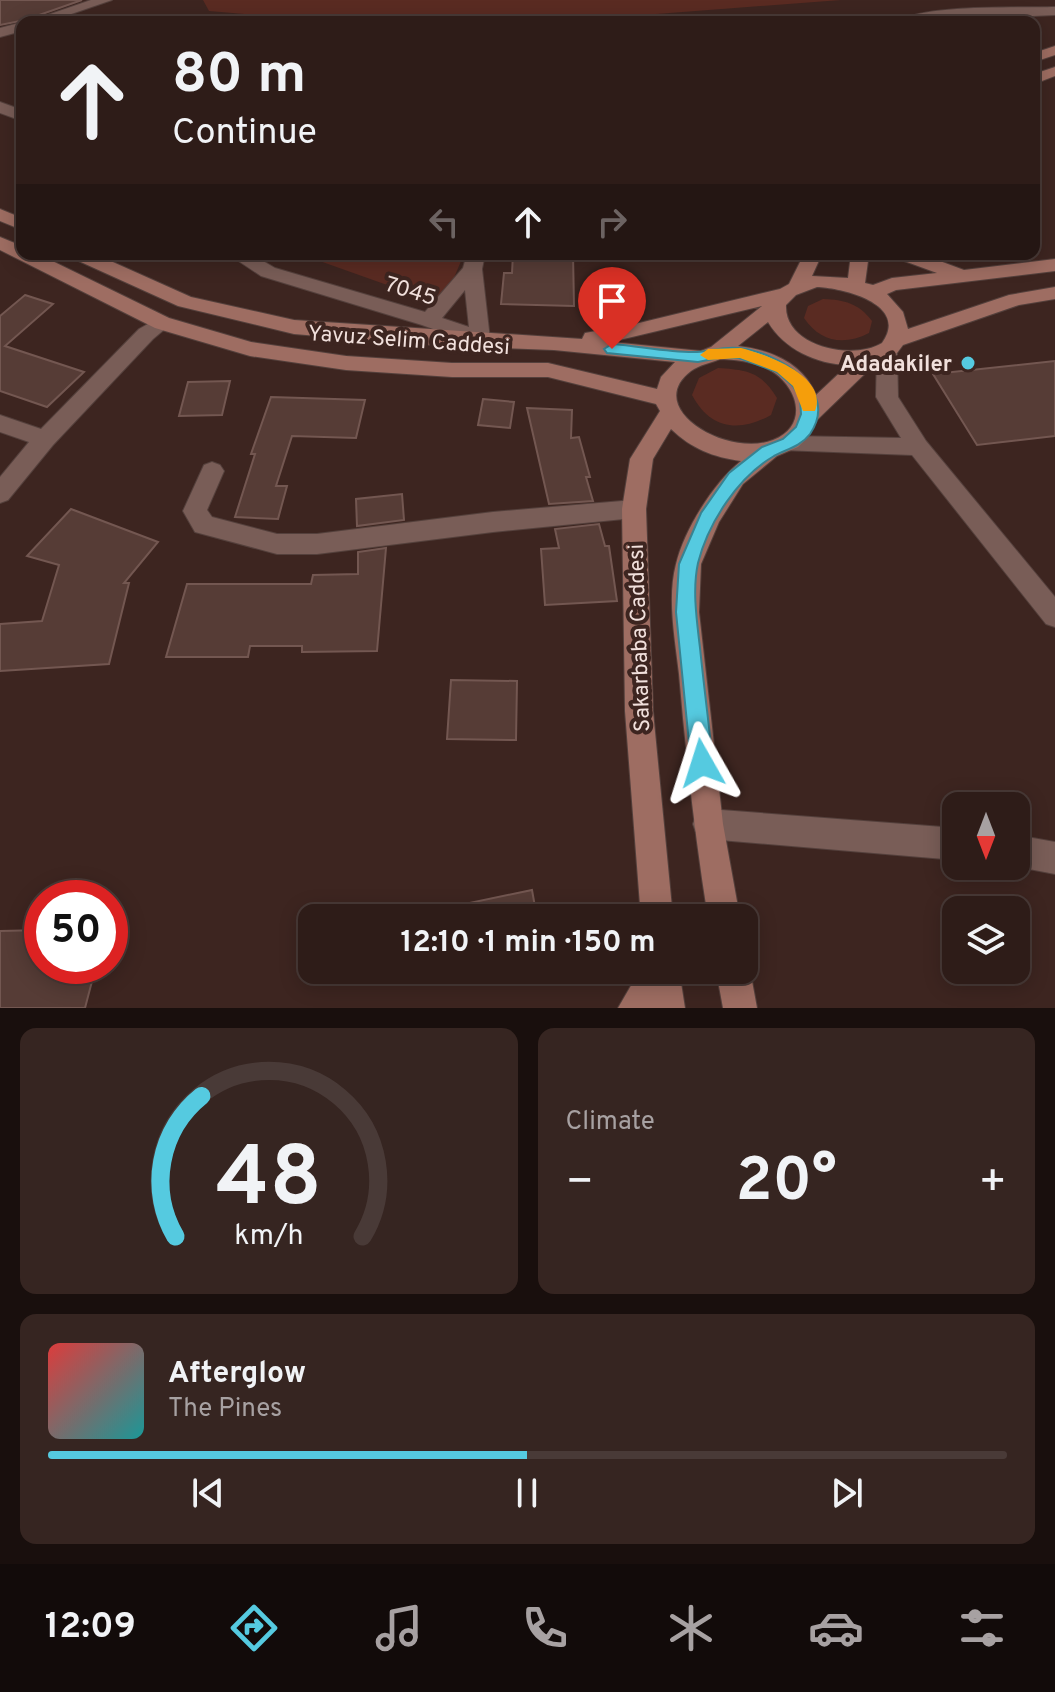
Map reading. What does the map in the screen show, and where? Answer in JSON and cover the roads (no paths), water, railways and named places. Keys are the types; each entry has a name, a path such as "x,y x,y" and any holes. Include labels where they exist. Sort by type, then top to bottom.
{"main road":[{"name":"Yavuz Selim Caddesi","path":"35,260 162,323 250,349 346,363 452,370 548,370 667,406"},
{"name":"Yavuz Selim Caddesi","path":"92,260 185,302 294,327 708,355"},
{"path":"809,260 775,316 781,329 800,346 828,357 884,349 1016,299 1055,293"},
{"path":"860,260 859,273 864,289"},
{"path":"920,260 964,276"},
{"path":"864,289 1054,265"},
{"path":"554,343 635,331 835,281 864,289 896,315 900,328 884,349 810,414 803,430 735,478 708,518 688,564 686,612 708,824 722,904"},
{"path":"778,448 745,454 710,446 681,430 667,406 666,385 673,373 708,355 786,294"},
{"path":"708,355 741,353 783,368 798,382 808,398 810,414"},
{"name":"Sakarbaba Caddesi","path":"656,904 639,711 634,509 642,459 667,406"},
{"path":"635,1008 651,984"},
{"path":"664,984 668,1008"},
{"path":"736,984 740,1008"}],"street":[{"path":"53,16 105,0"},
{"path":"935,0 947,14"},
{"path":"936,16 1055,11"},
{"name":"7045","path":"247,260 268,272 429,320 480,339"},
{"path":"474,262 480,339"},
{"path":"429,320 474,262"},
{"path":"0,494 45,439 146,334 162,323"},
{"path":"884,349 887,397 918,447 1055,616"},
{"path":"0,423 45,439"},
{"path":"778,448 918,447"},
{"path":"212,471 195,511 204,525 277,544 317,544 493,522 634,509"},
{"path":"708,824 942,843"},
{"path":"1030,854 1055,858"}],"place":[{"name":"Adadakiler","path":"968,363"}]}
